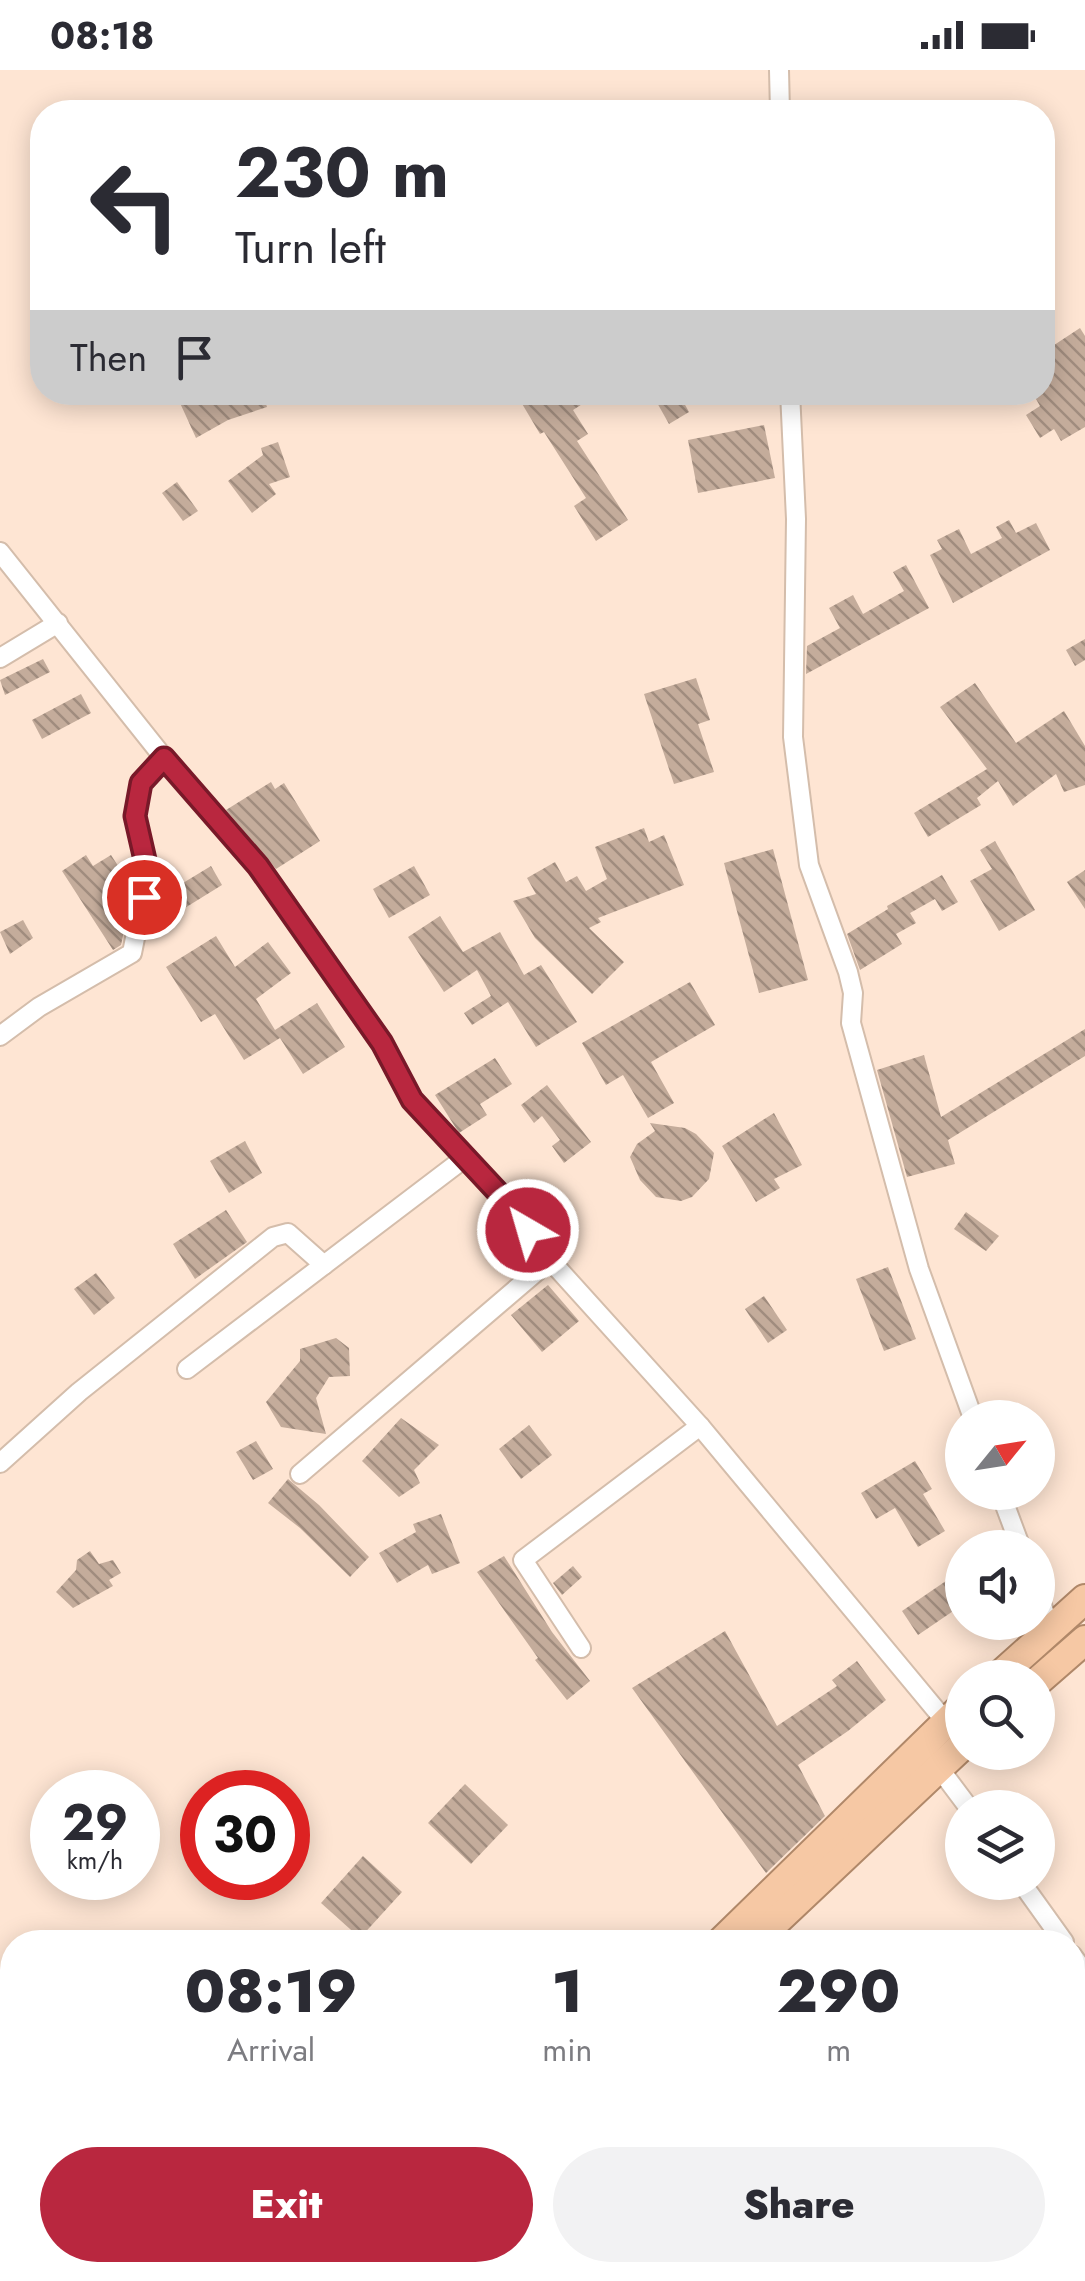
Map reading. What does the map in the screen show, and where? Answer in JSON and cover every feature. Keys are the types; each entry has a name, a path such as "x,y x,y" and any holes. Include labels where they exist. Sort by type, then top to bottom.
{"highway":[{"path":"1055,1627 1085,1599"},
{"path":"1018,1660 1041,1640"},
{"path":"1055,1667 1085,1640"},
{"path":"733,1930 945,1724"},
{"path":"767,1930 945,1762"}],"street":[{"path":"779,70 780,100"},
{"path":"791,405 796,520 792,737 809,865 848,972 853,993 851,1023 919,1269 966,1400"},
{"path":"0,552 164,758 258,866 382,1043 412,1100 506,1201 550,1260 945,1705"},
{"path":"0,658 58,623"},
{"path":"0,1036 39,1007 132,953 148,873 135,816 141,783 164,758"},
{"path":"187,1369 466,1157"},
{"path":"0,1463 79,1392 273,1237 288,1233 324,1265"},
{"path":"300,1474 550,1260"},
{"path":"581,1648 523,1560 700,1426"},
{"path":"939,1768 955,1790"},
{"path":"1034,1900 1055,1930"}],"building":[{"path":"1080,328 1085,336 1085,427 1061,441 1054,429 1040,438 1026,415 1039,405 1055,405 1055,344"},
{"path":"181,405 266,405 228,420 196,438"},
{"path":"523,405 581,405 573,410 588,434 577,441 628,520 596,541 574,506 586,498 544,432 540,434"},
{"path":"658,405 685,405 689,412 669,424"},
{"path":"764,425 775,478 698,493 688,440"},
{"path":"278,442 290,477 269,484 276,494 252,513 228,481 263,455 261,448"},
{"path":"177,482 198,511 183,521 162,493"},
{"path":"1009,520 1016,533 1036,523 1050,550 953,603 930,555 942,549 937,540 959,529 971,554 1002,538 996,527"},
{"path":"906,565 929,608 806,674 807,646 840,628 829,608 853,595 863,614 904,591 893,572"},
{"path":"1085,639 1085,660 1075,666 1066,650"},
{"path":"43,659 50,672 5,695 0,680"},
{"path":"696,678 710,720 698,724 714,772 674,784 644,694"},
{"path":"975,683 1016,743 1064,711 1085,746 1085,785 1064,792 1056,774 1013,806 998,781 977,798 981,805 928,837 914,813 987,769 940,707"},
{"path":"81,694 91,713 42,739 32,720"},
{"path":"271,782 275,789 284,783 320,841 276,869 226,810"},
{"path":"644,828 649,842 664,835 684,885 598,918 601,922 589,928 624,962 592,994 535,938 513,901 536,894 527,878 555,862 566,882 577,876 586,891 607,879 595,847"},
{"path":"995,841 1035,910 999,931 970,881 992,869 980,850"},
{"path":"773,849 808,980 759,993 724,863"},
{"path":"86,855 93,866 111,855 131,886 111,899 126,921 121,945 113,950 62,871"},
{"path":"211,866 222,885 167,919 155,900"},
{"path":"414,866 430,895 389,918 373,889"},
{"path":"1085,870 1085,909 1067,882"},
{"path":"942,875 958,902 942,911 935,899 910,913 916,923 896,934 902,944 860,970 847,934"},
{"path":"440,916 463,952 500,932 524,975 541,965 577,1022 536,1047 508,1002 472,1025 464,1013 491,996 477,970 444,992 408,937"},
{"path":"23,920 33,938 10,954 0,932"},
{"path":"216,936 235,967 268,942 291,973 256,999 275,1030 317,1003 345,1047 303,1074 280,1038 244,1060 215,1014 201,1022 166,967"},
{"path":"690,982 715,1025 651,1062 674,1103 648,1118 623,1075 606,1085 582,1043"},
{"path":"1085,1029 1085,1056 948,1140 955,1164 907,1177 877,1070 924,1055 941,1117"},
{"path":"495,1058 512,1084 480,1104 487,1115 459,1133 435,1095"},
{"path":"547,1085 591,1142 564,1163 552,1146 560,1140 542,1116 534,1123 521,1105"},
{"path":"774,1113 802,1165 774,1179 780,1188 756,1202 722,1146"},
{"path":"650,1123 685,1128 714,1153 709,1179 692,1197 681,1201 656,1197 640,1180 630,1157 637,1144 655,1131"},
{"path":"245,1141 262,1173 229,1193 210,1161"},
{"path":"226,1210 247,1242 195,1279 173,1244"},
{"path":"966,1212 999,1236 986,1251 954,1229"},
{"path":"888,1267 916,1339 884,1351 856,1279"},
{"path":"96,1273 115,1298 94,1315 74,1289"},
{"path":"548,1285 579,1321 542,1352 511,1315"},
{"path":"764,1296 787,1330 768,1343 745,1309"},
{"path":"336,1338 349,1348 350,1376 329,1377 316,1398 326,1434 281,1427 266,1402 300,1361 300,1349"},
{"path":"401,1418 439,1445 414,1470 420,1483 399,1497 362,1461"},
{"path":"529,1425 552,1455 521,1479 499,1449"},
{"path":"256,1441 273,1469 253,1480 236,1452"},
{"path":"915,1461 932,1489 923,1494 945,1531 918,1547 895,1508 876,1519 861,1493"},
{"path":"288,1479 369,1557 350,1577 268,1503"},
{"path":"441,1514 460,1563 432,1574 428,1565 397,1583 379,1553 416,1532 413,1524"},
{"path":"90,1551 99,1564 113,1560 121,1573 109,1580 113,1586 73,1608 56,1592 76,1570 77,1560"},
{"path":"504,1556 552,1632 590,1681 567,1700 535,1660 538,1658 477,1572"},
{"path":"573,1566 582,1577 562,1595 553,1583"},
{"path":"945,1582 945,1617 918,1635 902,1611"},
{"path":"725,1631 777,1726 837,1686 832,1680 857,1661 886,1700 798,1765 825,1816 766,1873 632,1688"},
{"path":"465,1784 508,1825 471,1864 428,1823"},
{"path":"363,1856 402,1892 367,1930 351,1930 321,1903"}],"route":[{"path":"144,897 148,873 135,816 141,783 164,758 258,866 382,1043 412,1100 528,1230"}]}
